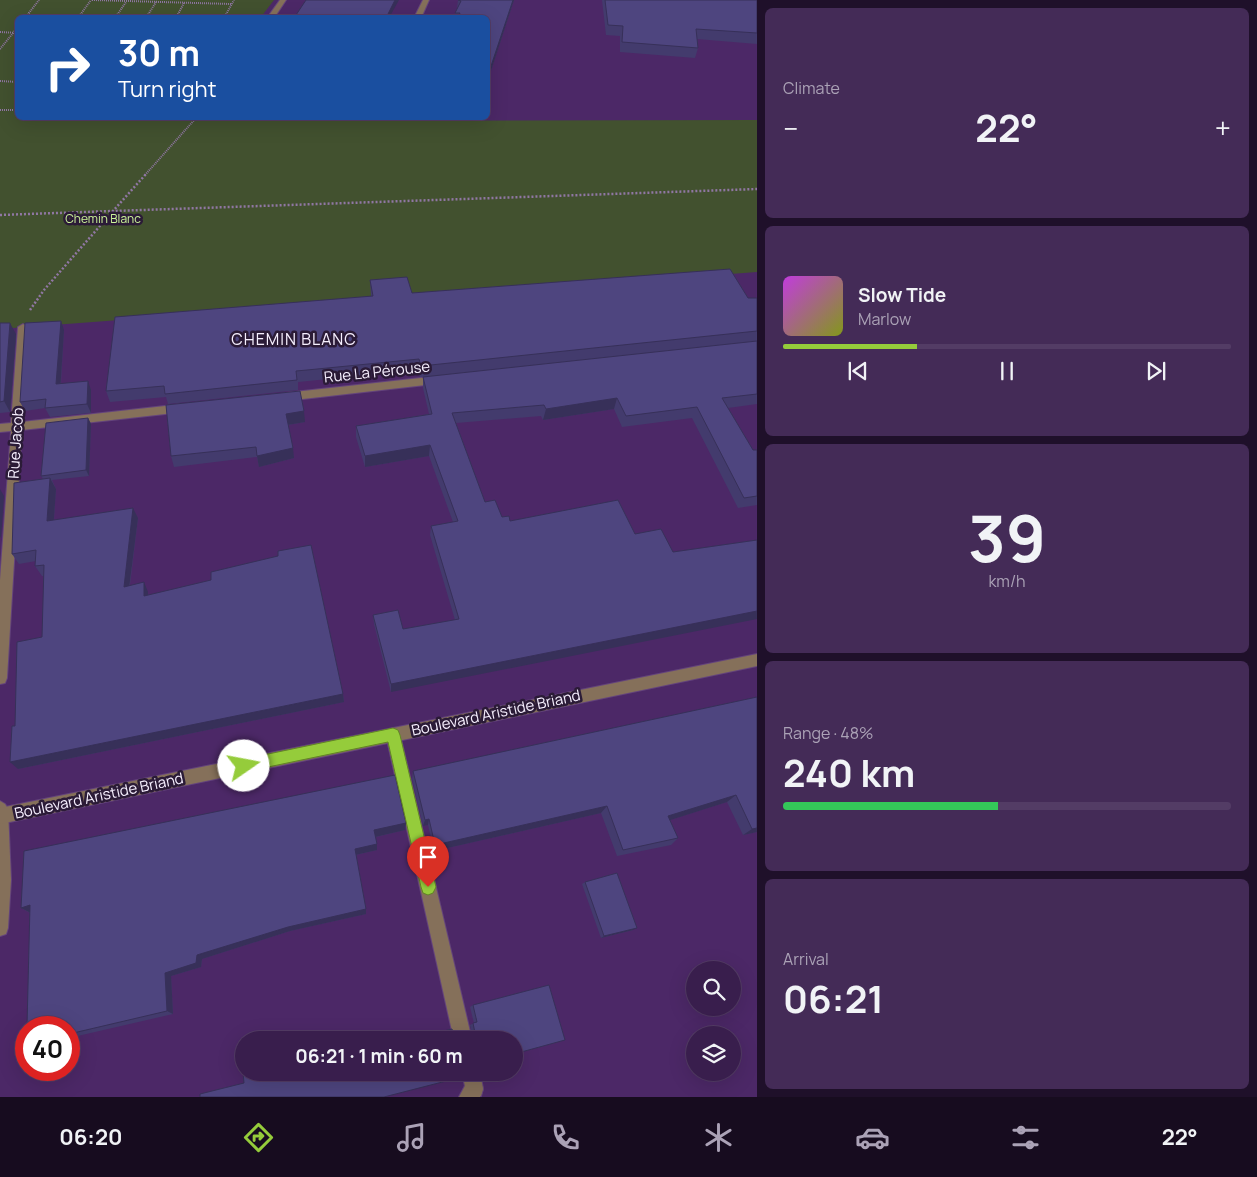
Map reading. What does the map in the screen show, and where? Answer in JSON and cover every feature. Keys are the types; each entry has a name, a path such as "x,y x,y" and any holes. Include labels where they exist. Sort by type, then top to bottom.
{"street":[{"path":"272,15 283,0"},
{"path":"418,15 426,0"},
{"name":"Rue Jacob","path":"0,678 23,327"},
{"name":"Rue La Pérouse","path":"274,398 451,379"},
{"path":"0,428 195,407"},
{"name":"Boulevard Aristide Briand","path":"1,814 757,660"},
{"path":"393,735 461,1031"},
{"path":"0,928 3,880 1,814"}],"path":[{"path":"27,15 39,0"},
{"path":"80,15 92,0 231,4"},
{"path":"226,15 234,0"},
{"path":"117,15 126,1"},
{"path":"148,15 156,2"},
{"path":"178,15 184,3"},
{"path":"0,49 15,31"},
{"path":"0,32 13,33"},
{"path":"0,81 15,82"},
{"path":"0,110 15,110"},
{"path":"23,327 31,307 44,290 194,120"},
{"path":"0,214 757,189"}],"green space":[{"name":"Chemin Blanc","path":"0,0 274,0 263,15 15,15 15,120 757,120 757,272 0,329"}],"building":[{"path":"306,0 395,0 388,15 296,15"},
{"path":"458,0 513,0 490,69 490,15 459,15 460,13 455,13 461,1"},
{"path":"605,0 757,0 757,33 696,29 698,48 622,42 623,26 608,25"},
{"path":"730,269 748,298 757,298 757,331 421,366 419,359 296,371 297,380 165,394 164,386 106,391 115,317 373,296 370,280 407,277 412,293"},
{"path":"61,321 56,384 88,381 87,404 45,408 46,399 20,402 25,323"},
{"path":"0,323 10,323 4,401 0,402"},
{"path":"757,341 757,394 722,398 753,450 757,450 757,496 744,498 697,407 626,416 617,398 546,409 544,405 452,413 485,502 495,500 502,517 509,516 510,521 618,500 635,534 661,529 673,552 757,540 757,611 391,684 373,615 398,610 403,629 459,619 431,526 458,521 430,445 365,456 356,426 432,414 423,377"},
{"path":"300,391 304,411 286,414 293,448 257,456 256,447 171,456 166,405"},
{"path":"88,418 86,470 41,476 46,423"},
{"path":"50,478 47,521 133,508 124,587 144,582 144,596 211,580 211,572 278,556 278,551 311,545 343,694 10,762 12,726 15,726 17,642 42,637 44,565 35,566 36,550 12,554 14,483"},
{"path":"757,697 757,828 752,829 736,795 668,816 678,838 623,850 607,806 435,845 429,819 425,820 413,771"},
{"path":"395,775 406,823 374,830 377,844 355,849 366,909 288,927 197,955 196,963 165,973 167,1011 80,1031 80,1016 27,1016 30,905 21,908 24,851"},
{"path":"617,873 637,928 604,936 585,882"},
{"path":"549,985 565,1040 523,1052 523,1031 475,1031 473,1023 477,1022 473,1005"},
{"path":"244,1081 446,1081 384,1097 200,1097 200,1094 244,1083"}],"district":[{"name":"CHEMIN BLANC","path":"294,339"}],"route":[{"path":"244,766 393,735 428,887"}]}
